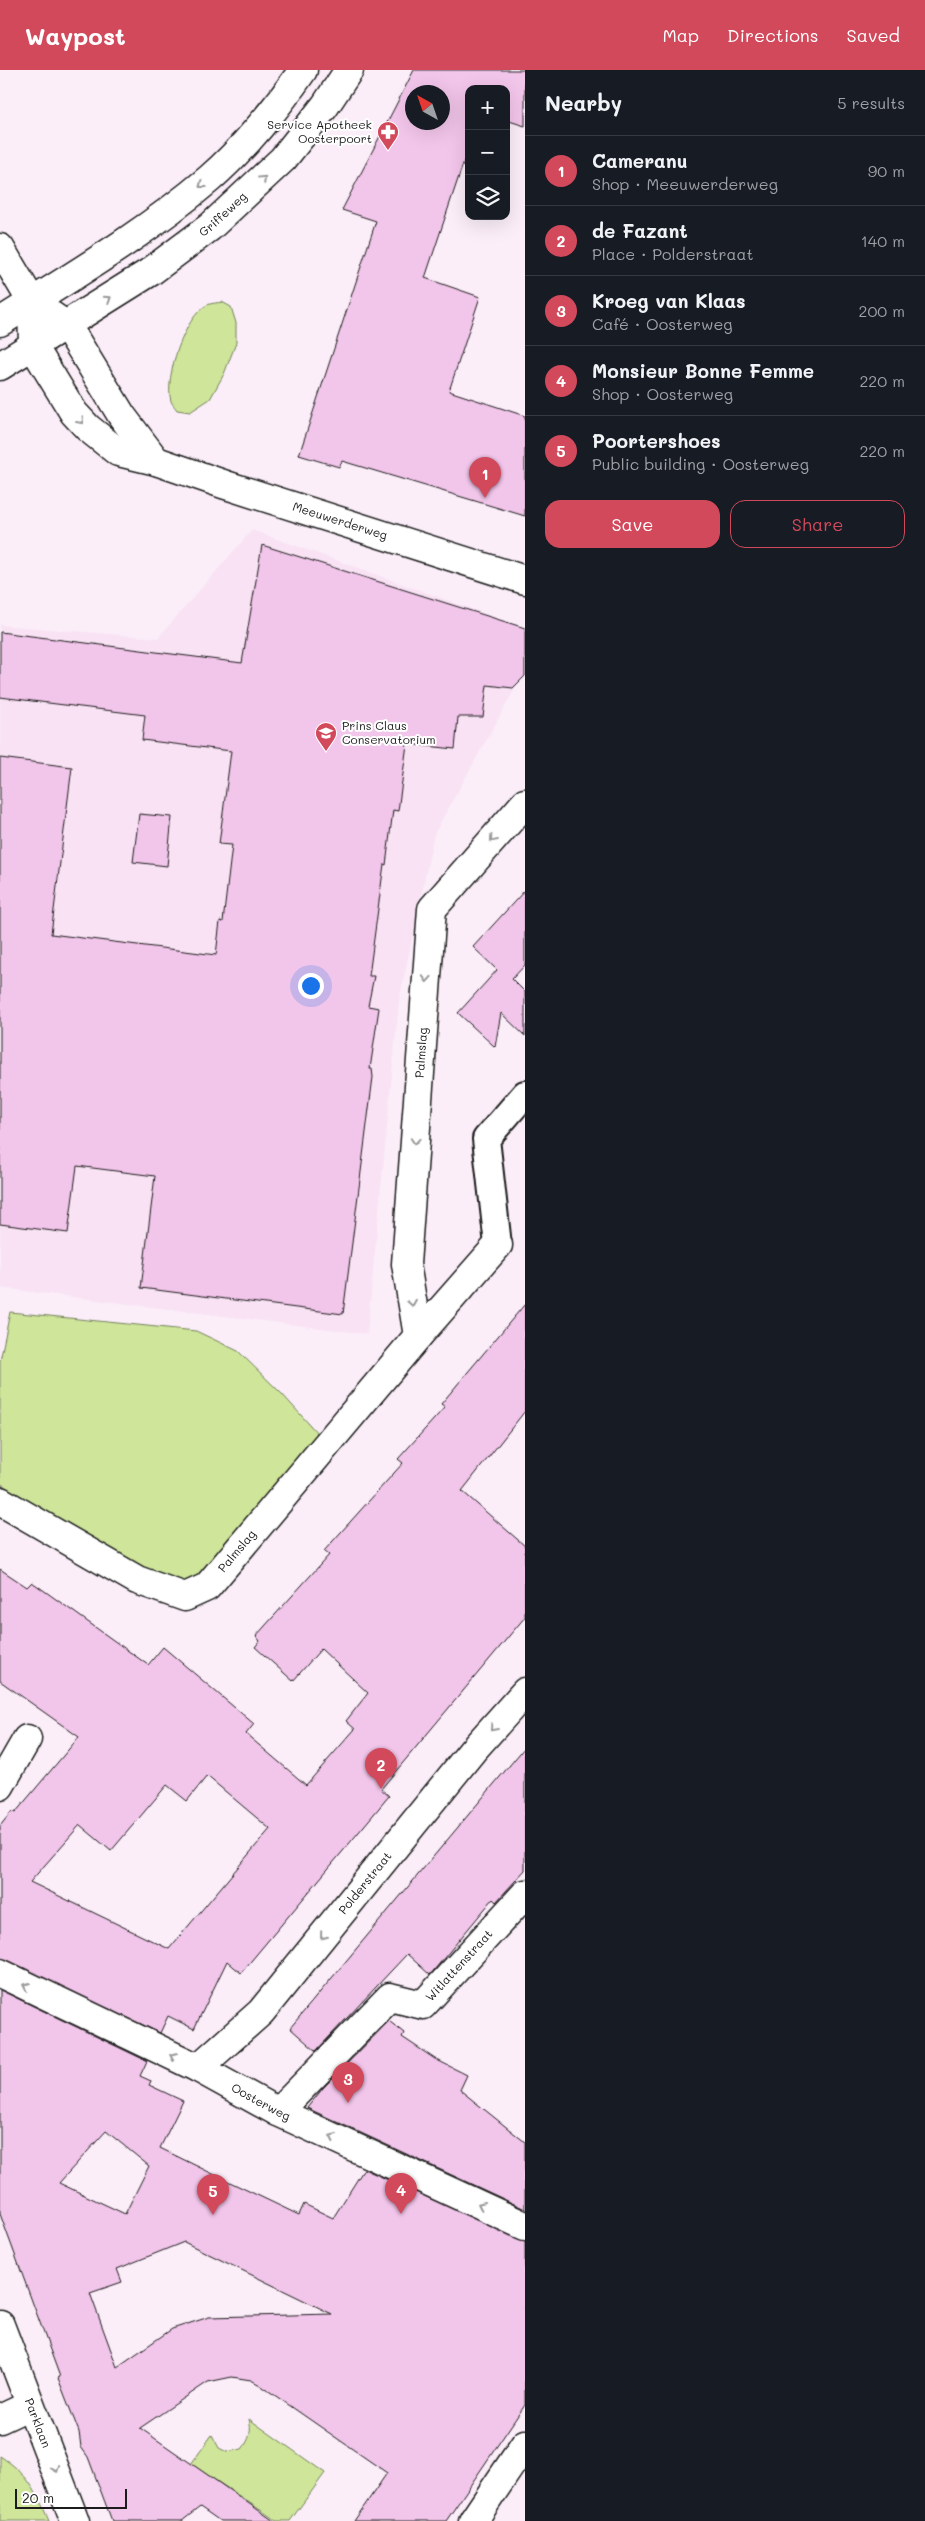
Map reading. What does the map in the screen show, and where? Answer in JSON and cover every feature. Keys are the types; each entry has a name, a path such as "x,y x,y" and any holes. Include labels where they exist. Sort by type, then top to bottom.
{"street":[{"path":"0,322 139,231 210,178 252,134 304,70"},
{"name":"Griffeweg","path":"0,366 150,272 202,233 283,160 325,106 349,70"},
{"path":"0,248 32,302 66,326 122,416 156,460"},
{"path":"32,302 33,346"},
{"name":"Meeuwerderweg","path":"33,346 74,413 88,428 118,452 136,458 156,460 226,486 525,580"},
{"name":"Palmslag","path":"418,1336 406,1264 432,909 525,803"},
{"path":"498,1245 486,1139 525,1094"},
{"name":"Palmslag","path":"0,1501 137,1580 185,1597 207,1587 418,1336 498,1245"},
{"name":"Polderstraat","path":"198,2068 261,2012 473,1750 525,1692"},
{"path":"0,1786 27,1739"},
{"name":"Witlattenstraat","path":"278,2112 390,1997 423,2005 525,1894"},
{"name":"Oosterweg","path":"0,1973 198,2068 278,2112 525,2226"},
{"name":"Parklaan","path":"0,2325 75,2521"},
{"path":"0,2419 30,2405"},
{"path":"473,2521 525,2444"}],"shaded area":[{"path":"252,530 525,628 525,671 434,834 399,1001 367,1334 0,1288 0,625 158,638"}],"green space":[{"path":"222,302 231,307 236,323 236,343 224,374 210,399 190,412 177,410 171,401 170,390 178,348 191,321 199,311 209,304"},
{"path":"10,1312 196,1331 238,1351 282,1394 327,1444 190,1608 0,1483 0,1361"},
{"path":"249,2419 325,2473 290,2521 277,2521 191,2464 212,2435 219,2448 227,2452 242,2449 250,2435"},
{"path":"0,2456 25,2476 40,2500 49,2521 0,2521"}],"building":[{"path":"414,70 525,70 525,126 510,121 510,85 465,85 465,158 425,278 480,297 449,391 525,416 525,516 342,461 339,467 299,455 376,221 342,210 405,88 405,130 450,130 450,85 406,85"},
{"path":"262,545 525,628 525,676 513,688 487,685 483,717 458,717 455,749 407,744 398,811 393,810 386,865 384,864 369,976 374,976 368,1006 379,1008 370,1069 372,1069 373,1077 343,1314 141,1288 155,1176 77,1166 68,1233 0,1224 0,758 72,767 51,934 216,955 220,921 223,922 232,845 219,844 231,751 142,740 145,715 0,697 0,632 242,663"},
{"path":"139,814 172,817 167,866 133,862"},
{"path":"525,890 525,965 512,979 525,992 525,1036 501,1013 495,1047 458,1013 497,970 473,947"},
{"path":"525,1304 525,1411 462,1491 525,1546 525,1617 381,1789 389,1796 241,1973 227,1961 194,2029 168,2016 160,2033 0,1958 0,1826 12,1811 15,1813 79,1737 0,1681 0,1569 27,1587 32,1582 148,1665 163,1647 254,1724 246,1734 306,1785 355,1729 346,1721 368,1693 321,1649 293,1681 255,1647 260,1641 256,1636 329,1555 324,1551 403,1463 398,1459 445,1407 441,1404","holes":["207,1776 270,1829 169,1949 30,1882 80,1825 111,1851 167,1785 187,1801"]},
{"path":"525,1747 525,1870 496,1902 493,1899 430,1975 407,1954 316,2051 290,2028"},
{"path":"0,1990 147,2061 140,2076 151,2081 149,2085 183,2101 160,2148 211,2173 299,2215 304,2204 333,2218 364,2169 525,2241 525,2405 446,2521 354,2521 387,2473 251,2380 232,2377 208,2382 140,2428 274,2521 220,2521 200,2507 182,2521 112,2521 88,2457 81,2447 79,2432 58,2378 60,2377 0,2214","holes":["106,2131 149,2166 125,2214 59,2183","184,2242 332,2314 209,2317 172,2329 117,2367 90,2293 122,2282 117,2269"]},
{"path":"389,2021 404,2033 402,2037 435,2059 467,2075 460,2090 525,2142 525,2209 307,2108 323,2088"}],"place":[{"name":"Service Apotheek Oosterpoort","path":"388,151"},
{"name":"Cameranu","path":"485,498"},
{"name":"Prins Claus Conservatorium","path":"326,752"},
{"name":"de Fazant","path":"381,1789"},
{"name":"Kroeg van Klaas","path":"348,2103"},
{"name":"Monsieur Bonne Femme","path":"401,2214"},
{"name":"Poortershoes","path":"213,2215"}]}
